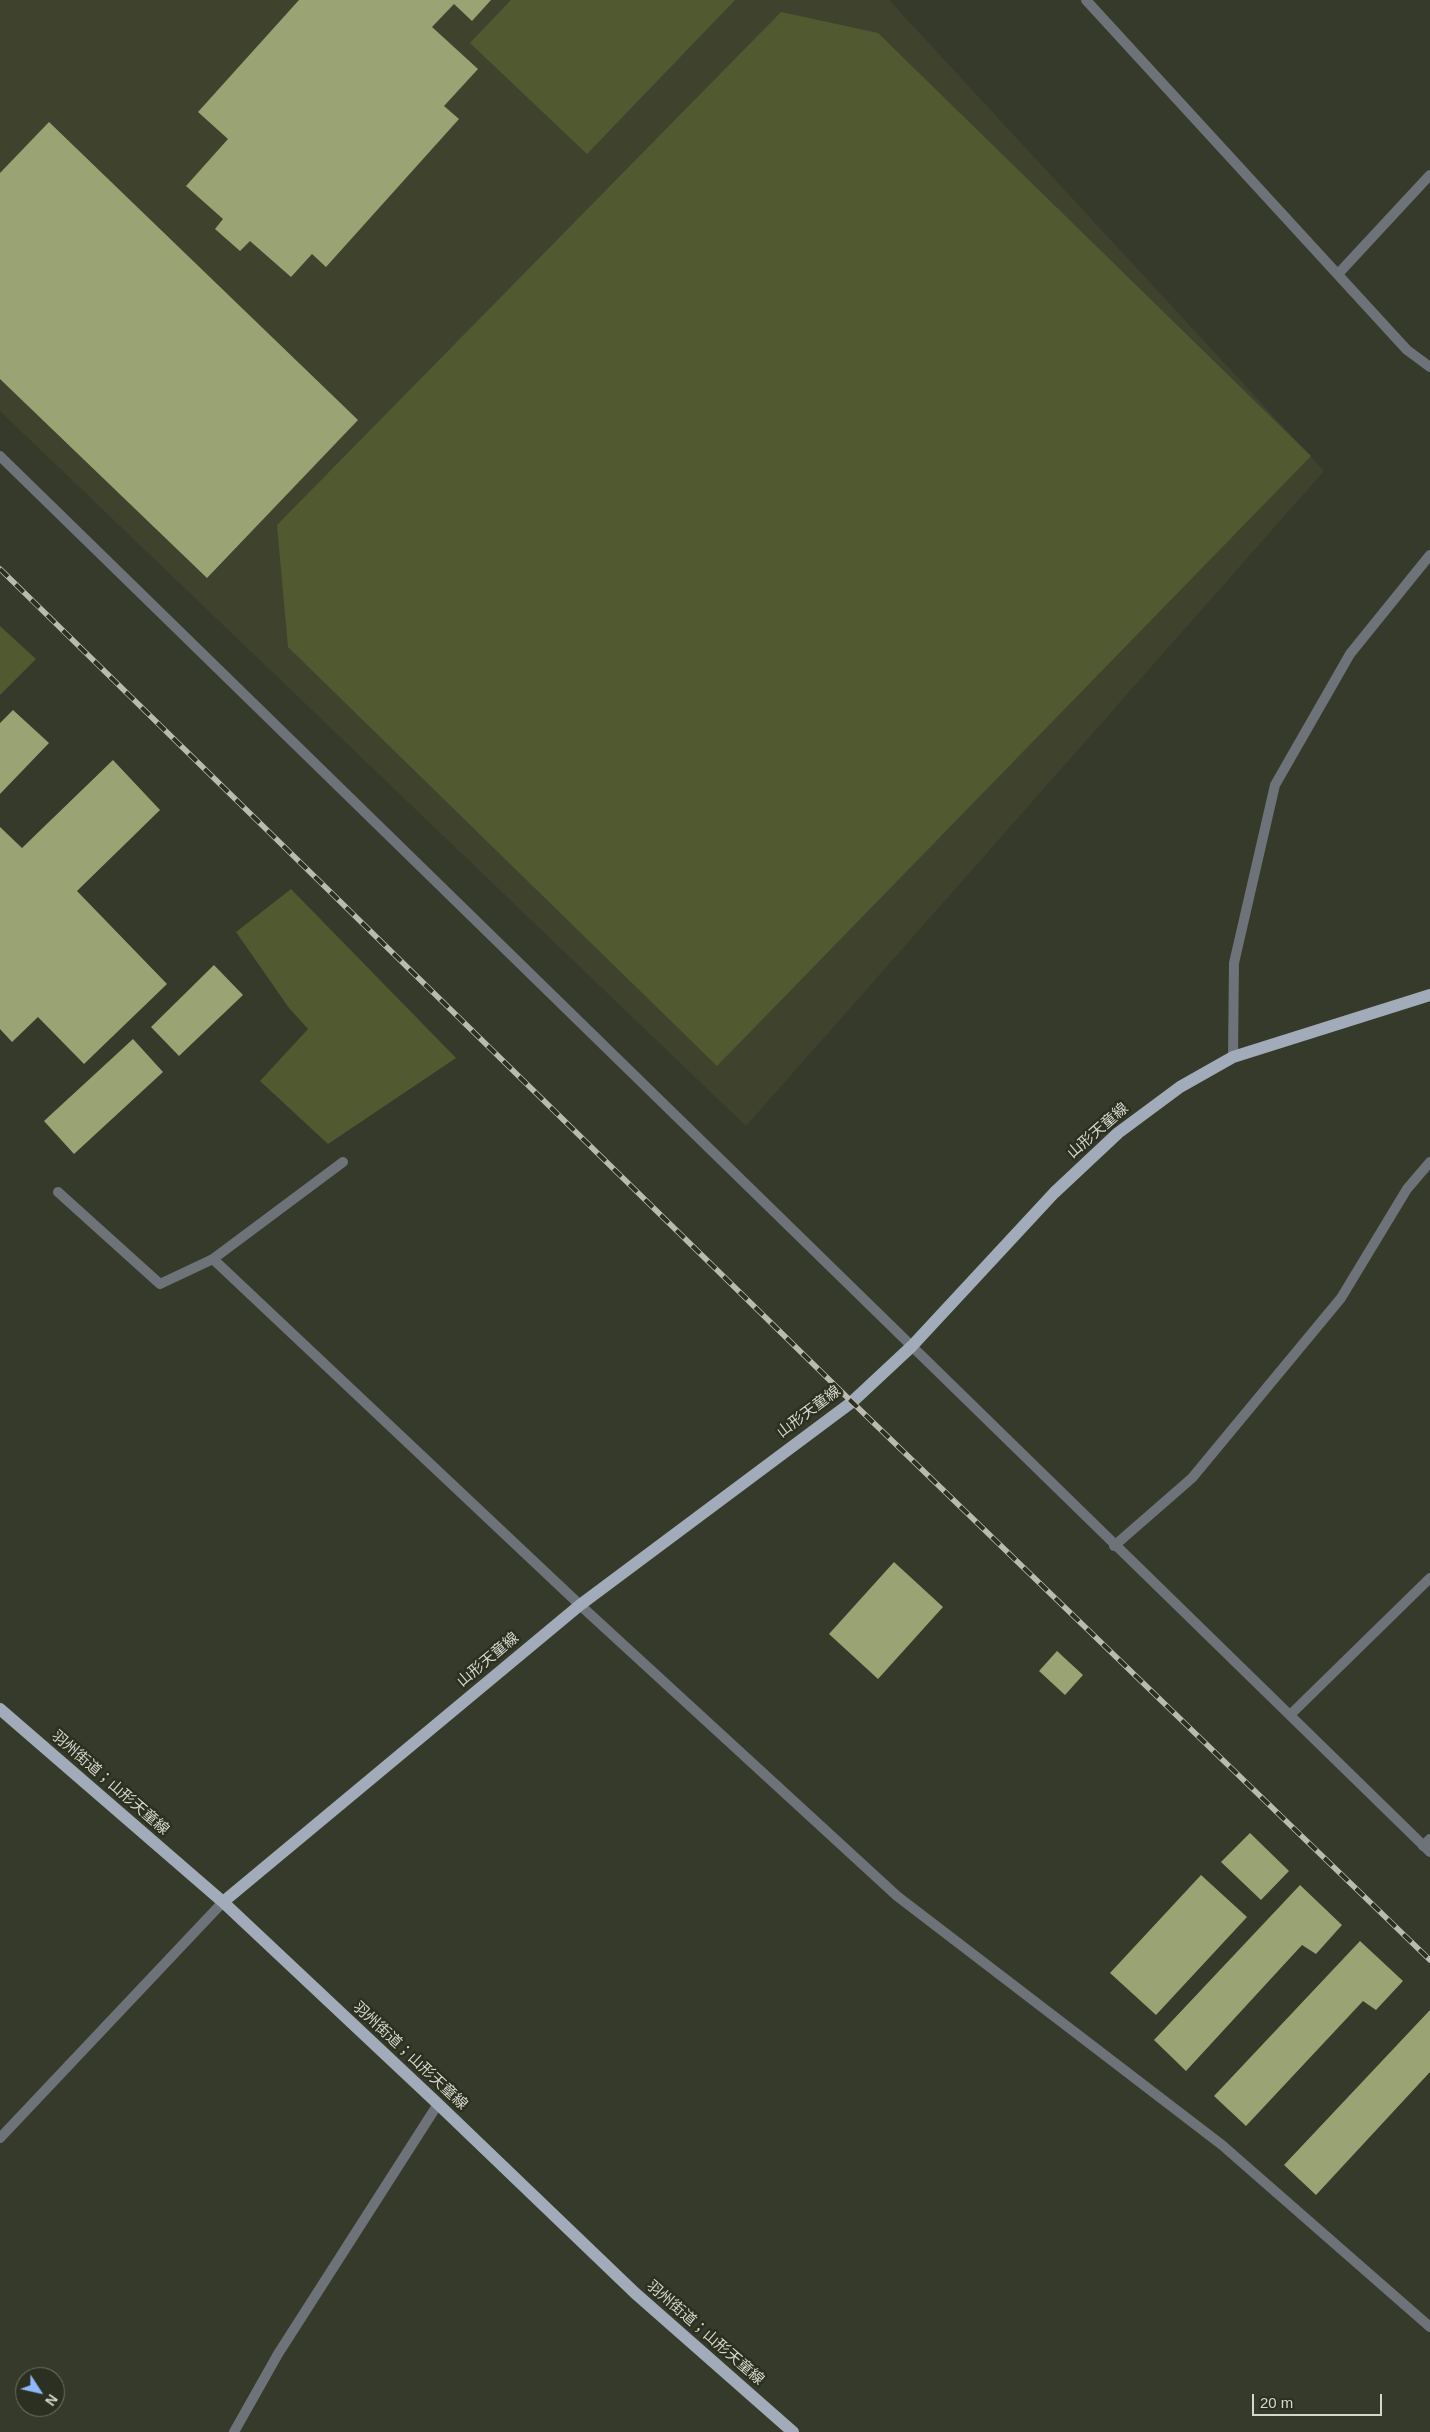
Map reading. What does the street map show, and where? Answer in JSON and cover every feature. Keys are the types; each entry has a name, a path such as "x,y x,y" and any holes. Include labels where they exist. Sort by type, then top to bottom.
{"main road":[{"name":"山形天童線","path":"223,1902 580,1605 852,1402 912,1346 1054,1192 1118,1133 1180,1087 1233,1057 1430,995"},
{"name":"羽州街道；山形天童線","path":"0,1709 223,1902 635,2293 793,2432"}],"street":[{"path":"1086,0 1407,350 1430,367"},
{"path":"1338,274 1430,175"},
{"path":"0,456 912,1346 1114,1546 1428,1846"},
{"path":"1233,1057 1234,963 1275,785 1350,654 1430,555"},
{"path":"58,1192 160,1284 214,1259 343,1162"},
{"path":"1114,1546 1192,1478 1341,1298 1407,1189 1430,1162"},
{"path":"214,1259 580,1605 897,1896 1222,2145 1430,2327"},
{"path":"1290,1715 1430,1578"},
{"path":"0,2138 223,1902"},
{"path":"234,2432 278,2354 438,2104"}],"shaded area":[{"path":"0,0 889,0 1324,471 746,1126 0,411"}],"green space":[{"path":"511,0 735,0 587,154 470,43"},
{"path":"781,12 878,33 1311,456 717,1066 288,647 277,525"},
{"path":"0,626 36,659 0,695"},
{"path":"291,889 456,1058 328,1144 260,1081 308,1029 289,1008 236,932"}],"building":[{"path":"299,0 491,0 472,21 454,4 432,27 478,69 444,106 459,119 326,267 312,254 291,277 250,241 240,251 215,229 223,219 186,186 228,139 198,112"},
{"path":"49,122 358,420 207,578 0,379 0,173"},
{"path":"13,710 49,743 0,794 0,723"},
{"path":"113,760 160,810 77,891 167,984 84,1064 38,1017 12,1042 0,1029 0,827 22,848"},
{"path":"214,965 243,995 179,1056 151,1027"},
{"path":"133,1039 163,1072 74,1154 44,1121"},
{"path":"894,1562 943,1607 878,1679 829,1634"},
{"path":"1057,1651 1083,1675 1065,1695 1039,1671"},
{"path":"1250,1833 1289,1871 1261,1900 1221,1862"},
{"path":"1201,1875 1247,1917 1156,2015 1110,1973"},
{"path":"1300,1885 1342,1925 1316,1954 1302,1945 1186,2071 1154,2040"},
{"path":"1360,1941 1403,1981 1376,2010 1363,2001 1246,2126 1214,2096"},
{"path":"1430,2010 1430,2072 1316,2195 1284,2165"}],"railway":[{"path":"0,569 852,1402 1430,1960"}]}
